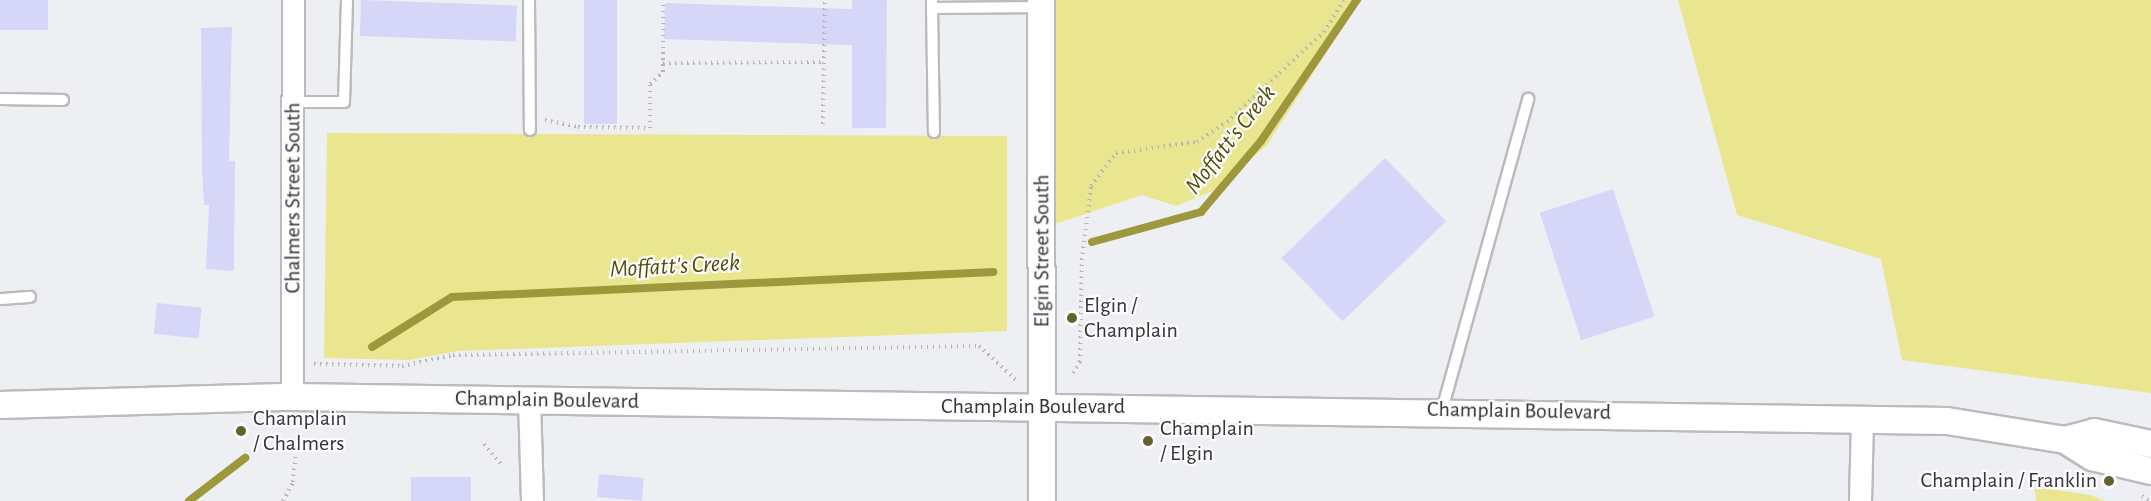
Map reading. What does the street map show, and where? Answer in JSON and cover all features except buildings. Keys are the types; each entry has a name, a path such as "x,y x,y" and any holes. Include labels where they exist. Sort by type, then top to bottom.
{"street":[{"name":"Chalmers Street South","path":"292,397 293,0"},
{"name":"Elgin Street South","path":"1041,4 1042,501"},
{"name":"Champlain Boulevard","path":"0,405 292,397 1042,409 1442,410 1947,420 2065,440 2092,457 2151,471"},
{"path":"529,399 532,501"},
{"path":"1860,501 1862,418"},
{"name":"Champlain Boulevard","path":"2065,440 2094,432 2151,444"}],"lane":[{"path":"293,102 344,102 347,0"},
{"path":"529,0 530,130"},
{"path":"934,132 932,4 1041,4"},
{"path":"0,99 63,100"},
{"path":"1442,410 1528,99"},
{"path":"0,299 30,297"}],"path":[{"path":"530,117 578,127 650,128 650,84 663,72 663,0"},
{"path":"823,124 825,0"},
{"path":"1073,373 1080,362 1082,260 1091,186 1116,153 1197,142 1227,122 1324,32 1344,0"},
{"path":"663,63 824,62"},
{"path":"314,364 402,366 453,355 979,346 1042,409"},
{"path":"283,501 293,482 297,443"},
{"path":"484,444 501,464"}],"shaded area":[{"path":"1043,0 1360,0 1267,145 1213,191 1176,206 1142,195 1043,228"},
{"path":"1678,0 2151,0 2151,393 1902,360 1881,259 1737,215"},
{"path":"327,133 1007,136 1007,331 458,351 409,360 324,358"},
{"path":"2035,487 2090,495 2105,501 2036,501"}],"waterway":[{"name":"Moffatt's Creek","path":"1092,242 1201,212 1261,141 1357,0"},
{"name":"Moffatt's Creek","path":"372,347 452,297 993,272"},
{"name":"Moffatt's Creek","path":"189,501 245,458"}],"place":[{"name":"Elgin / Champlain","path":"1072,318"},
{"name":"Champlain / Chalmers","path":"241,431"},
{"name":"Champlain / Elgin","path":"1148,441"},
{"name":"Champlain / Franklin","path":"2109,481"}]}
